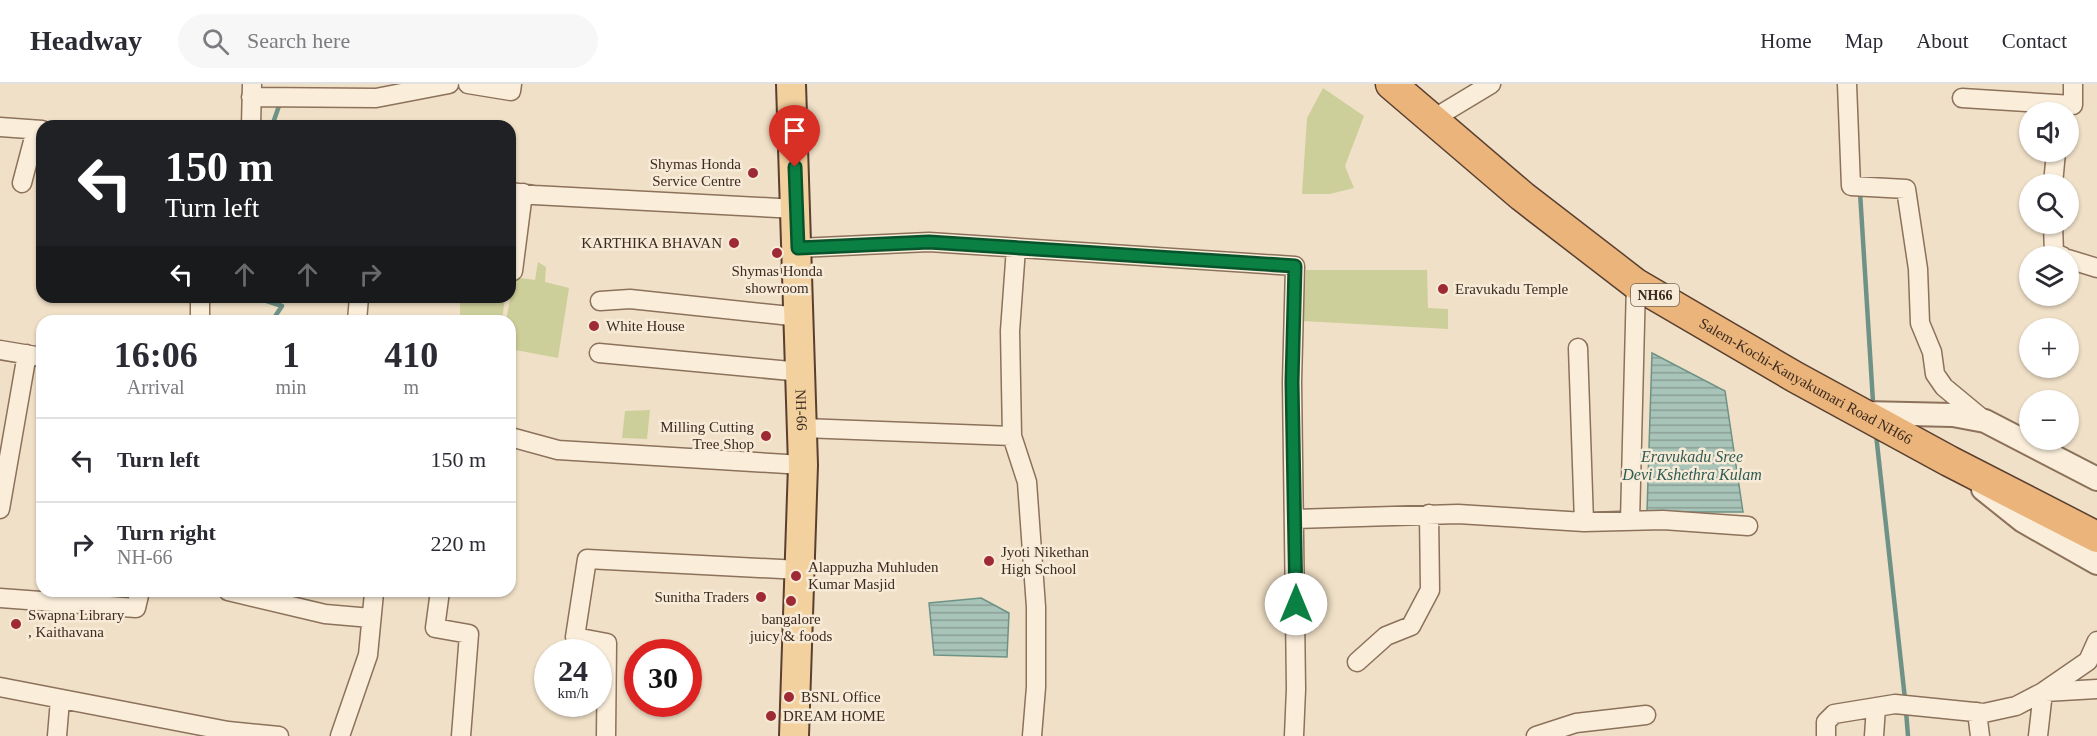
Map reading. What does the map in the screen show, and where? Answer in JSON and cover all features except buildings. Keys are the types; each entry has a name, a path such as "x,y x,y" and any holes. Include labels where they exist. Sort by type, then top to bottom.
{"highway":[{"name":"Salem-Kochi-Kanyakumari Road NH66","path":"1391,84 1522,196 1636,284 1768,362 1949,461 2097,537"}],"main road":[{"name":"NH-66","path":"791,84 797,209 803,465 794,736"}],"street":[{"path":"251,120 252,91 376,98 449,84"},
{"path":"468,84 511,91 512,84"},
{"path":"1433,119 1491,84"},
{"path":"1847,84 1851,186 1906,189 1918,269 1920,323 1932,352 1935,374 1944,387 1985,421 2097,479"},
{"path":"2072,102 2073,84"},
{"path":"1962,98 2019,105"},
{"path":"0,127 36,130"},
{"path":"22,183 36,139"},
{"path":"516,193 797,209"},
{"path":"798,248 929,242 1295,266 1292,382 1296,689 1294,736"},
{"path":"1016,248 1010,331 1012,435 1027,482 1036,607 1032,736"},
{"path":"2079,262 2097,268"},
{"path":"1630,521 1636,284"},
{"path":"600,301 630,299 800,317"},
{"path":"1578,348 1584,522"},
{"path":"0,350 35,356 0,509"},
{"path":"599,353 801,372"},
{"path":"1864,413 1953,415 1985,421"},
{"path":"802,428 1012,435"},
{"path":"516,439 558,450 803,465"},
{"path":"1949,461 2023,521 2097,563"},
{"path":"1358,662 1386,636 1411,626 1430,590 1429,514"},
{"path":"1295,519 1458,514 1584,522 1630,521 1748,526"},
{"path":"606,736 607,643 575,638 587,559 800,570"},
{"path":"253,597 325,614 372,618"},
{"path":"340,736 368,655 374,597"},
{"path":"439,597 435,628 469,634 461,736"},
{"path":"0,598 138,599"},
{"path":"1827,736 1826,722 1834,714 1876,707 1895,704 1977,712 2016,706 2043,692 2088,661 2097,641"},
{"path":"0,687 60,700 142,712 209,732 279,736"},
{"path":"2043,692 2097,689"},
{"path":"2038,736 2043,692"},
{"path":"57,736 60,700"},
{"path":"1874,736 1876,707"},
{"path":"1977,712 1980,736"},
{"path":"1536,736 1576,723 1646,715"}],"green space":[{"path":"1323,88 1364,116 1345,166 1354,188 1330,194 1302,194 1307,118"},
{"path":"538,262 546,267 545,282 569,288 558,358 516,350 516,315 507,315 509,303 516,303 516,277 535,280"},
{"path":"1306,270 1427,270 1428,308 1448,309 1448,329 1303,321"},
{"path":"460,303 504,303 503,315 460,315"},
{"path":"650,410 647,439 622,438 625,411"}],"water":[{"name":"Eravukadu Sree Devi Kshethra Kulam","path":"1652,353 1725,391 1743,512 1647,512"},
{"path":"981,598 1009,613 1007,657 934,655 929,603"}],"waterway":[{"path":"274,120 280,103"},
{"path":"1860,192 1873,402"},
{"path":"273,303 282,306 276,315"},
{"path":"1876,434 1905,699"},
{"path":"1906,711 1908,736"}],"place":[{"name":"Shymas Honda Service Centre","path":"753,173"},
{"name":"KARTHIKA BHAVAN","path":"734,243"},
{"name":"Shymas Honda showroom","path":"777,253"},
{"name":"Eravukadu Temple","path":"1443,289"},
{"name":"White House","path":"594,326"},
{"name":"Milling Cutting Tree Shop","path":"766,436"},
{"name":"Jyoti Nikethan High School","path":"989,561"},
{"name":"Alappuzha Muhluden Kumar Masjid","path":"796,576"},
{"name":"Sunitha Traders","path":"761,597"},
{"name":"bangalore juicy & foods","path":"791,601"},
{"name":"Swapna Library , Kaithavana","path":"16,624"},
{"name":"BSNL Office","path":"789,697"},
{"name":"DREAM HOME","path":"771,716"}],"route":[{"path":"795,167 798,248 929,242 1295,266 1292,382 1296,604"}]}
